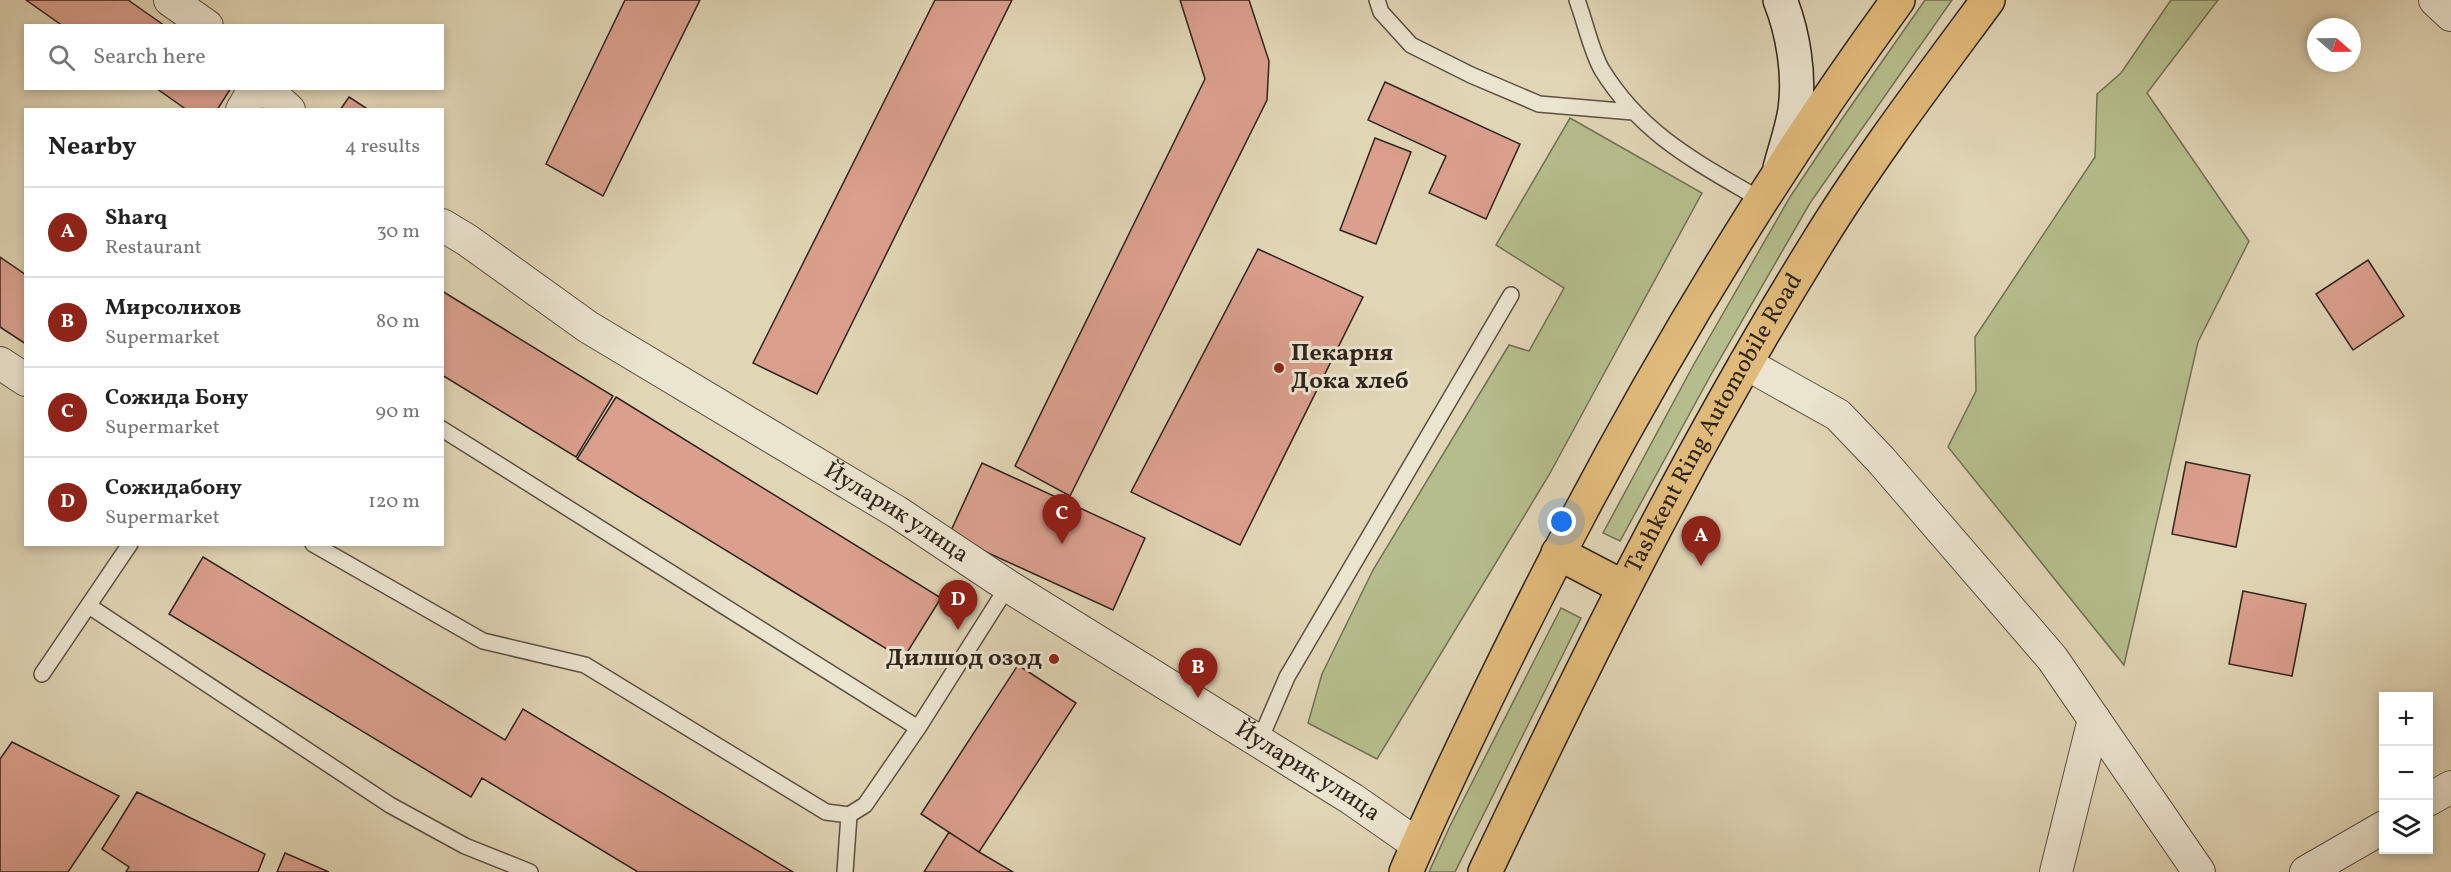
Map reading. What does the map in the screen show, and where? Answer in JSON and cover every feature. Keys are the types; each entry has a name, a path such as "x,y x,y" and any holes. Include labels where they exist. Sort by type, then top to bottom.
{"highway":[{"path":"1412,858 1558,553 1647,387 1710,279 1761,200 1898,0"},
{"name":"Tashkent Ring Automobile Road","path":"1485,872 1623,587 1745,363 1817,243 1902,116 1988,0"},
{"path":"1558,553 1623,587"}],"main road":[{"path":"1779,173 1795,109 1795,75 1791,40 1786,15 1780,0"}],"street":[{"path":"170,0 204,24"},
{"path":"2435,0 2451,15"},
{"path":"243,108 254,90"},
{"path":"268,90 287,108"},
{"name":"Йуларик улица","path":"455,232 588,327 897,512 1008,586 1352,799 1412,858"},
{"path":"0,363 24,379"},
{"path":"1745,363 1838,415 1881,460 2052,658 2199,872"},
{"path":"2056,872 2094,719"},
{"path":"2433,797 2451,787"},
{"path":"2307,872 2379,830"}],"lane":[{"path":"1377,0 1381,12 1411,45 1471,75 1539,104 1633,112"},
{"path":"1577,0 1601,68 1633,112 1672,147 1761,200"},
{"path":"1259,742 1287,677 1511,295"},
{"path":"444,430 918,728"},
{"path":"42,674 129,546"},
{"path":"317,546 483,641 585,665 826,812 849,814 865,805 918,728 1008,586"},
{"path":"89,606 390,805 465,846 530,872"},
{"path":"845,872 849,814"}],"green space":[{"path":"1925,0 1952,0 1810,203 1713,371 1620,541 1603,533 1694,364 1790,197"},
{"path":"2171,0 2218,0 2147,93 2249,241 2198,342 2124,665 1948,447 1976,391 1975,337 2095,157 2097,94 2121,73"},
{"path":"1570,118 1702,193 1549,475 1377,759 1308,723 1322,674 1373,570 1509,345 1529,351 1564,288 1496,245"},
{"path":"1561,608 1581,618 1455,872 1429,872 1450,826"}],"building":[{"path":"26,0 128,0 162,24 60,24"},
{"path":"625,0 700,0 603,196 546,164"},
{"path":"935,0 1012,0 817,394 753,363"},
{"path":"1180,0 1249,0 1269,61 1267,100 1070,496 1015,466 1205,79"},
{"path":"1385,82 1520,144 1486,219 1429,193 1446,156 1368,120"},
{"path":"159,90 230,90 218,108 184,108"},
{"path":"349,97 366,108 341,108"},
{"path":"1375,138 1411,152 1376,244 1340,230"},
{"path":"1258,249 1363,297 1240,545 1131,492"},
{"path":"0,257 24,274 24,343 0,327"},
{"path":"2368,260 2404,316 2353,350 2316,294"},
{"path":"444,292 613,396 576,457 444,376"},
{"path":"616,397 941,598 903,659 577,459"},
{"path":"2186,462 2250,475 2236,547 2172,534"},
{"path":"982,463 1145,538 1113,610 949,535"},
{"path":"203,557 505,740 523,709 793,872 638,872 482,778 471,797 169,614"},
{"path":"2243,591 2306,604 2292,676 2229,664"},
{"path":"1018,665 1076,703 979,852 921,814"},
{"path":"12,742 119,796 68,872 0,872 0,759"},
{"path":"137,792 265,854 258,872 126,872 129,867 102,849"},
{"path":"949,832 979,852 1013,872 924,872"},
{"path":"285,853 329,872 277,872"}],"place":[{"name":"Пекарня Дока хлеб","path":"1279,368"},
{"name":"Сожида Бону","path":"1062,544"},
{"name":"Sharq","path":"1701,566"},
{"name":"Сожидабону","path":"958,630"},
{"name":"Дилшод озод","path":"1054,659"},
{"name":"Мирсолихов","path":"1198,698"}]}
